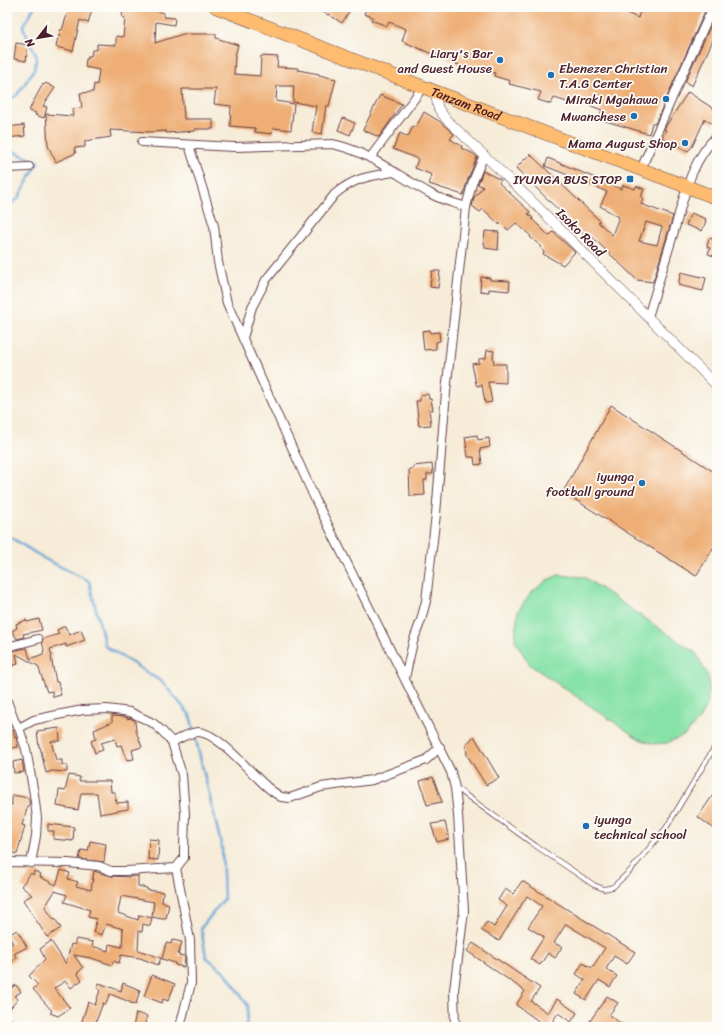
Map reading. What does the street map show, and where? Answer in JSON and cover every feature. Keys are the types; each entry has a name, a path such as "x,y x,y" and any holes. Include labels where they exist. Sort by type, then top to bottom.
{"highway":[{"name":"Tanzam Road","path":"216,7 429,90 717,198"}],"street":[{"path":"641,169 713,7"},
{"name":"Isoko Road","path":"429,90 438,108 446,119 717,386"},
{"path":"370,158 429,90"},
{"path":"648,317 688,186 697,162 717,136"},
{"path":"142,142 234,148 332,144 343,146 358,151 444,201 466,207"},
{"path":"189,145 214,226 218,262 227,303 316,501 440,747 451,772 455,788 464,911 454,990 455,1027"},
{"path":"405,678 413,642 426,600 436,514 447,384 466,207 472,184 484,155"},
{"path":"7,168 29,167"},
{"path":"243,338 252,307 266,280 335,194 345,185 359,179 394,172"},
{"path":"7,647 38,639"},
{"path":"7,701 14,720 20,728 26,749 36,805 36,836 31,863"},
{"path":"7,862 68,863 99,866 111,871 126,871 176,868 184,858 185,814 182,775 172,742 153,723 130,712 107,709 83,710 34,720 20,728"},
{"path":"172,742 197,732 203,734 222,745 265,786 277,795 285,798 296,796 321,787 372,780 426,760 440,747"},
{"path":"176,868 190,940 191,984 180,1027"},
{"path":"7,1022 15,1027"}],"lane":[{"path":"455,788 536,846 594,885 604,889 613,887 630,871 666,828 717,743"}],"green space":[{"path":"559,575 584,577 696,653 709,678 708,701 699,720 685,735 667,743 654,744 639,739 530,665 515,641 518,611 531,593 547,580"}],"building":[{"path":"73,7 92,7 92,10 88,23 80,20 73,51 56,47 60,30 62,30 69,9 72,10"},
{"path":"315,7 352,7 342,23"},
{"path":"367,7 624,7 622,11 638,18 641,7 706,7 655,124 652,123 649,134 599,119 602,110 576,100 568,98 567,102 554,98 551,104 538,100 541,92 509,84 510,81 494,76 495,73 476,68 476,70 456,64 457,62 448,59 449,58 432,54 402,41 406,29 389,22 387,26 371,20 373,17 364,14"},
{"path":"123,8 150,9 164,13 164,17 175,18 174,25 156,22 155,43 183,34 216,34 216,38 238,45 235,56 234,74 260,76 261,56 278,57 277,67 298,68 298,70 336,79 329,106 326,106 322,134 312,132 316,106 293,102 294,86 277,86 276,101 294,104 291,130 273,128 272,134 255,132 255,128 230,126 231,106 214,104 216,89 182,89 184,119 213,119 213,129 195,129 195,131 166,133 166,131 150,132 110,130 111,137 85,141 85,147 74,148 76,153 56,162 48,146 46,114 73,116 72,109 82,108 80,93 93,92 94,84 97,85 99,70 85,67 86,59 88,59 88,56 91,56 92,50 97,50 97,44 116,45 116,36 123,37 125,18 122,17"},
{"path":"715,16 717,16 717,31 692,86 685,82"},
{"path":"16,43 28,45 26,61 14,59"},
{"path":"46,83 55,88 43,106 47,107 44,118 29,111 43,84 44,85"},
{"path":"688,92 717,111 717,118 713,124 705,119 692,147 688,151 662,138 666,130 664,129"},
{"path":"380,95 402,104 379,137 363,130"},
{"path":"424,112 439,121 454,134 450,139 462,146 461,148 477,157 463,195 429,184 432,175 415,168 418,159 393,149 400,133 408,137 413,126 416,127"},
{"path":"343,118 355,123 350,135 338,130"},
{"path":"24,125 25,136 7,138 7,127"},
{"path":"530,154 600,221 598,222 612,235 619,217 600,206 607,192 545,166 548,158 621,189 623,185 635,189 636,186 644,189 641,197 643,198 641,204 673,216 653,282 637,280 588,233 585,236 516,168","holes":["646,222 662,227 657,245 639,241"]},
{"path":"483,171 501,180 499,183 530,212 528,214 549,236 553,232 575,252 563,265 543,254 544,252 541,248 542,247 516,223 508,230 500,222 500,225 483,209 480,212 472,206 474,198 483,187 478,184"},
{"path":"691,213 706,219 702,231 686,225"},
{"path":"485,231 499,232 498,250 485,248"},
{"path":"715,231 717,231 717,257 708,254 710,248 707,247 709,238 713,239"},
{"path":"432,271 440,271 438,288 430,287"},
{"path":"681,272 706,278 703,291 678,285"},
{"path":"481,277 490,278 490,280 510,281 509,291 489,289 489,292 480,291"},
{"path":"430,330 430,333 439,332 440,341 436,342 436,349 424,350 422,331"},
{"path":"487,350 494,351 494,364 506,364 506,383 488,382 492,402 485,403 482,385 477,386 476,384 472,364 479,363 479,359 486,358"},
{"path":"428,394 429,399 431,399 433,410 429,410 431,425 419,426 416,401 420,401 420,395"},
{"name":"iyunga football ground","path":"611,405 717,474 717,542 696,576 563,492"},
{"path":"477,435 478,440 489,438 490,447 480,449 482,464 475,465 474,457 468,457 465,437"},
{"path":"432,464 433,474 427,474 427,480 424,480 425,495 410,496 409,469 413,469 413,466"},
{"path":"39,619 42,630 23,634 24,637 17,639 12,631 17,628 16,624 26,620 27,622"},
{"path":"65,626 69,635 81,630 85,640 66,647 66,644 50,649 56,682 58,682 61,695 53,697 52,691 47,692 38,666 16,654 18,664 8,667 7,652 27,648 30,659 43,654 43,639 59,634 57,630"},
{"path":"112,716 127,717 127,719 130,718 135,721 136,731 142,747 132,750 134,759 127,760 121,745 117,746 115,739 101,743 103,750 95,753 91,741 96,739 94,730 112,722"},
{"path":"7,717 13,729 15,738 16,737 18,747 7,749"},
{"path":"59,728 60,741 51,741 56,760 62,760 62,765 67,765 67,772 52,771 46,773 39,747 37,731"},
{"path":"474,736 499,778 486,785 467,755 466,745"},
{"path":"22,760 24,772 14,773 13,762"},
{"path":"69,775 80,777 79,781 110,781 111,792 115,792 115,800 116,799 117,803 128,802 128,809 100,814 97,793 81,793 78,810 57,806 59,790 65,791"},
{"path":"433,777 442,802 427,805 420,781"},
{"path":"717,789 717,831 698,817"},
{"path":"12,795 29,798 29,806 22,825 25,826 17,854 7,851 9,844 7,843 7,804 12,805"},
{"path":"445,822 449,839 437,842 431,824"},
{"path":"48,824 74,827 73,841 53,839 54,831 48,831"},
{"path":"149,839 159,840 158,860 148,859"},
{"path":"90,841 106,844 104,862 79,859 81,850 88,851"},
{"path":"61,870 70,873 68,879 78,882 76,886 91,890 94,871 111,876 138,876 138,886 147,888 147,890 163,892 162,902 169,904 166,919 162,919 152,917 154,902 121,896 118,913 138,920 139,915 152,918 150,926 143,924 142,932 139,931 138,950 161,958 158,965 140,958 121,955 119,963 113,961 112,965 91,958 74,955 83,968 77,973 82,980 71,988 66,981 54,988 70,1008 58,1016 50,1013 52,1011 33,989 38,985 29,976 45,959 40,949 51,941 66,964 71,944 74,945 76,939 93,942 92,946 108,951 109,944 122,947 123,929 106,924 102,935 93,932 97,919 88,917 90,910 64,902 67,895 55,891 45,907 61,928 47,937 23,900 32,895 21,886 31,873 33,875 34,871 41,874 40,877 56,885"},
{"path":"522,881 635,952 627,964 614,956 606,969 617,976 610,987 599,980 586,1000 576,994 585,980 576,974 583,963 592,968 605,948 566,924 554,943 562,947 555,958 548,953 540,965 530,959 544,937 528,927 542,906 527,896 499,941 481,930 487,922 494,927 507,906 498,900 505,889 513,894"},
{"path":"17,930 27,947 14,954 17,958 7,964 7,955 10,954 7,946 13,943 8,935"},
{"path":"172,940 182,942 178,955 185,956 184,967 162,959 166,943 171,944"},
{"path":"473,943 540,988 531,1001 548,1013 557,999 577,1013 571,1022 558,1013 549,1027 547,1027 516,1005 525,991 467,951"},
{"path":"152,975 175,984 168,1001 163,999 162,1003 144,996"},
{"path":"99,983 121,991 123,983 140,990 136,1004 130,1003 110,994 106,1004 103,1003 94,1027 90,1027 81,1024 88,1002 95,1005 100,990 97,988"},
{"path":"16,985 21,992 14,996 18,999 7,1012 7,990"},
{"path":"607,996 618,1003 609,1015 626,1027 607,1027 602,1024 600,1027 586,1027"},
{"path":"136,1013 147,1016 144,1027 133,1027"}],"waterway":[{"path":"7,101 17,95 34,70 37,57 23,27 34,7"},
{"path":"7,149 38,162 18,199 7,206"},
{"path":"7,535 45,559 89,581 105,646 162,682 190,715 222,848 224,899 201,928 206,957 226,973 248,1006 246,1027"}],"place":[{"name":"Liary's Bar and Guest House","path":"500,60"},
{"name":"Ebenezer Christian T.A.G Center","path":"551,75"},
{"name":"Miraki Mgahawa","path":"666,99"},
{"name":"Mwanchese","path":"634,116"},
{"name":"Mama August Shop","path":"685,143"},
{"name":"IYUNGA BUS STOP","path":"630,179"},
{"name":"iyunga football ground","path":"642,483"},
{"name":"iyunga technical school","path":"586,826"}]}
